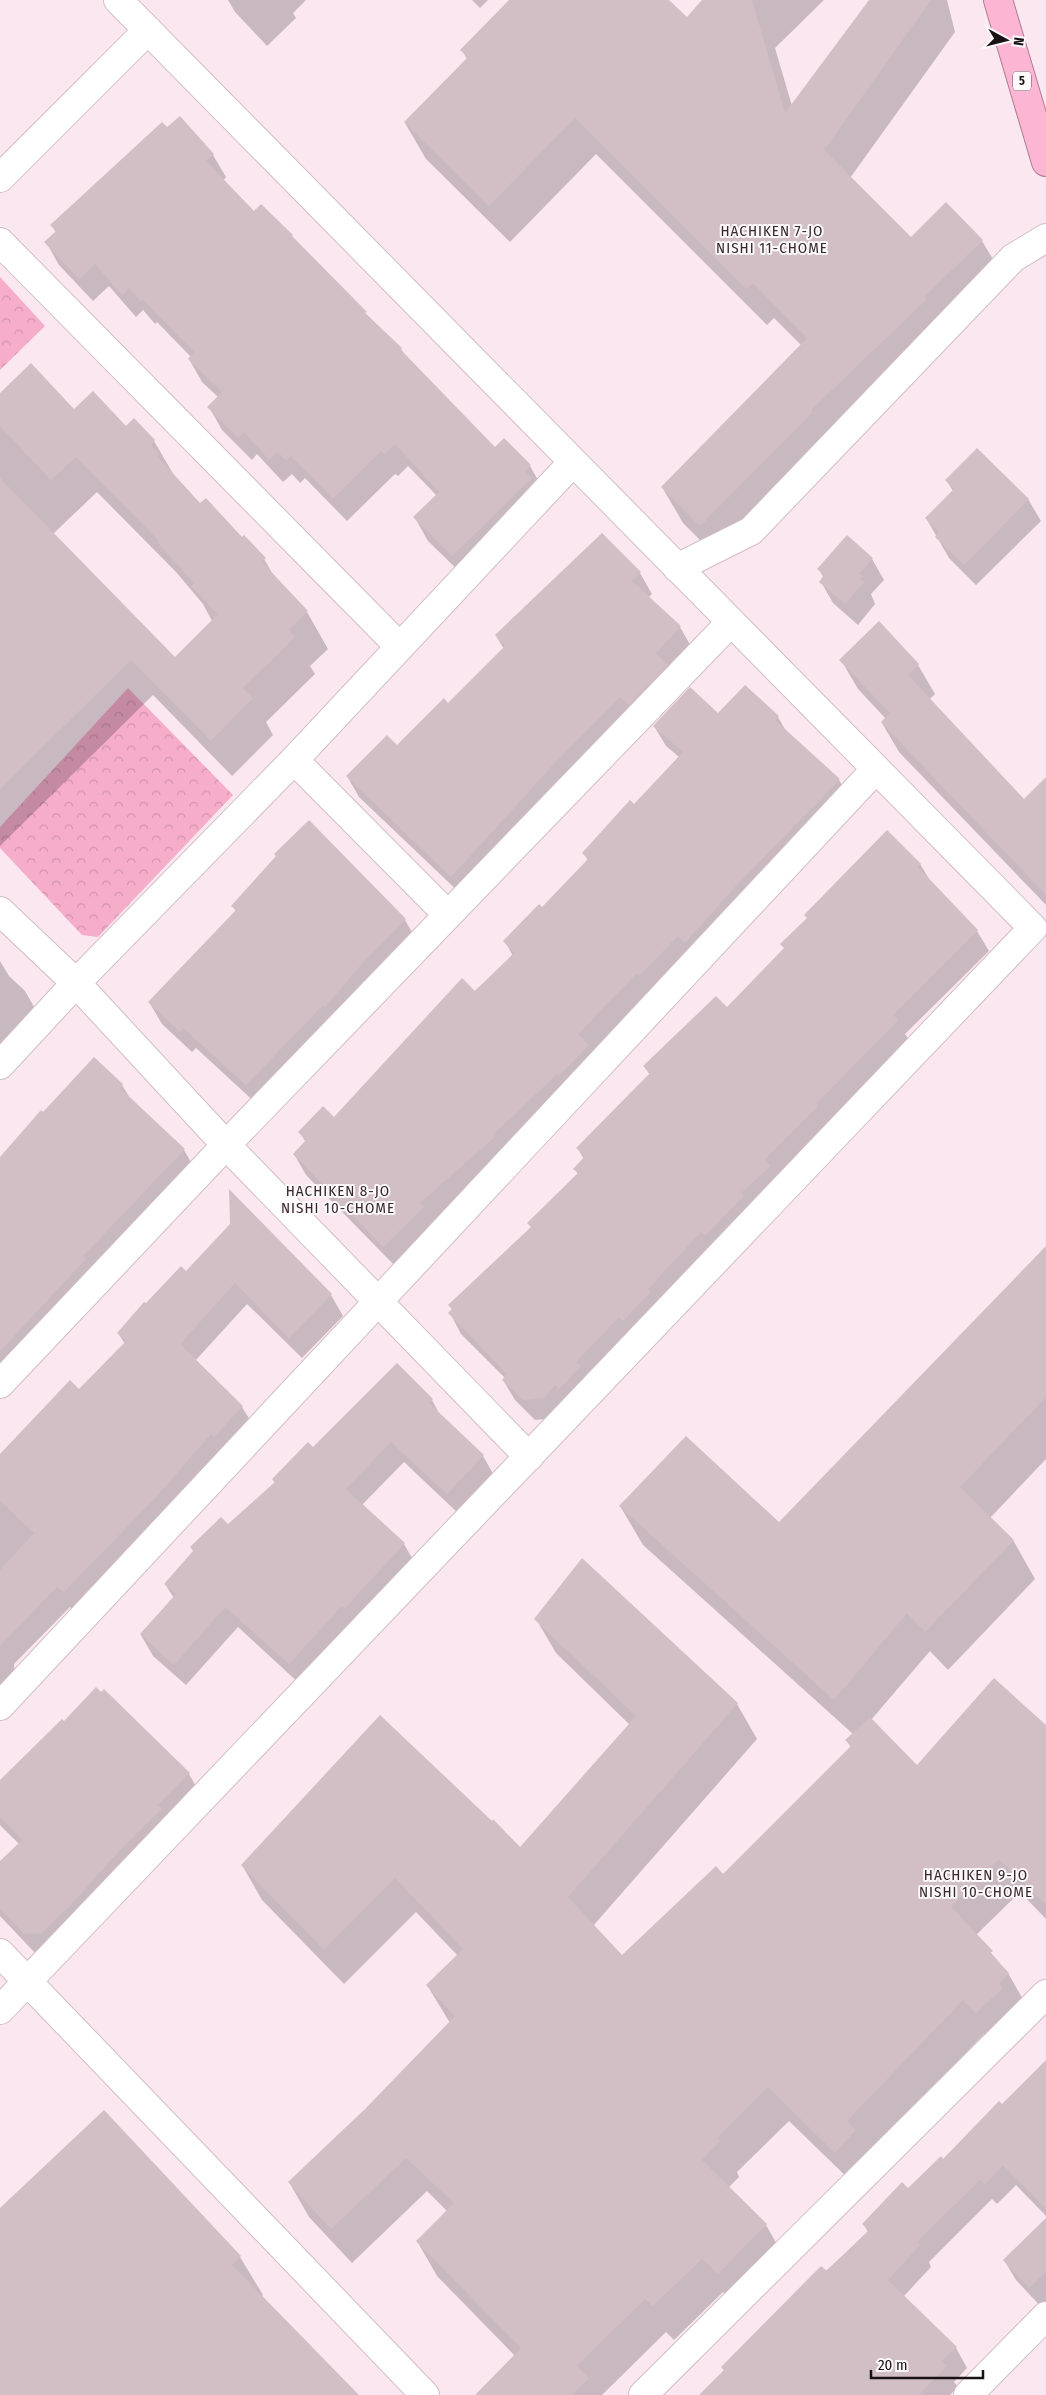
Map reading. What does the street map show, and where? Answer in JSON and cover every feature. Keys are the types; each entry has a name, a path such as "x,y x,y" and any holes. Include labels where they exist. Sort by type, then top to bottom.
{"highway":[{"name":"5","path":"998,0 1046,162"}],"street":[{"path":"0,2010 28,1983 1033,928 118,0"},
{"path":"0,178 148,30"},
{"path":"677,568 751,531 1014,258 1046,238"},
{"path":"0,242 400,647"},
{"path":"0,1065 76,983 294,760 573,462"},
{"path":"0,1384 226,1145 731,622"},
{"path":"294,760 448,915"},
{"path":"0,1706 876,769"},
{"path":"0,911 76,983 226,1145 529,1457"},
{"path":"0,1953 425,2395"},
{"path":"643,2395 1046,1994"},
{"path":"968,2395 1046,2316"}],"green space":[{"path":"0,277 45,326 0,370"},
{"path":"128,688 233,795 98,937 82,935 0,848 0,827"}],"building":[{"path":"509,0 669,0 687,17 702,0 752,0 785,113 869,0 931,0 824,150 911,237 946,202 983,240 924,297 926,300 811,410 813,412 700,526 661,487 807,338 753,283 746,289 575,118 489,206 404,122 468,57 460,50"},
{"path":"180,116 214,154 206,161 254,211 261,204 293,235 367,312 365,313 402,348 401,350 495,447 504,438 531,465 525,471 532,478 452,556 413,517 439,492 395,444 384,454 381,451 333,499 291,456 286,461 278,452 269,460 244,432 238,438 207,407 222,392 188,359 194,352 143,300 141,302 129,288 122,295 95,264 79,279 44,242 56,231 50,225 162,122 167,127"},
{"path":"31,363 74,409 93,391 126,426 134,418 155,440 151,445 159,454 157,456 200,503 206,498 242,537 244,535 266,558 262,562 308,611 289,630 295,637 243,688 253,698 211,741 131,660 0,789 0,478 175,657 218,614 191,586 194,583 158,543 159,541 76,457 51,480 0,426 0,393"},
{"path":"977,448 1029,499 964,565 935,537 939,532 925,518 954,489 945,480"},
{"path":"602,533 641,572 632,581 681,626 656,653 668,665 629,705 620,697 553,765 451,877 346,776 387,735 397,745 444,698 448,703 505,646 495,635"},
{"path":"847,535 873,558 859,574 863,576 860,579 864,582 845,604 819,582 824,575 817,569"},
{"path":"879,621 919,664 908,675 1024,799 1046,777 1046,895 881,722 890,713 839,660"},
{"path":"745,685 779,716 775,720 840,779 736,886 685,943 678,936 639,976 637,973 578,1034 589,1045 559,1076 557,1074 494,1134 496,1136 420,1203 424,1207 383,1247 293,1154 306,1140 298,1132 323,1106 334,1117 462,978 475,991 514,953 503,941 539,904 542,907 588,859 582,853 630,800 634,804 683,752 653,726 690,687 718,713"},
{"path":"309,820 406,919 368,957 325,1007 323,1005 246,1085 183,1028 180,1032 148,1002 236,910 231,906 276,856 274,854"},
{"path":"887,830 921,864 918,867 978,930 893,1015 899,1020 765,1159 771,1166 741,1193 744,1196 705,1236 701,1232 648,1289 651,1292 623,1321 619,1317 576,1362 581,1366 559,1389 555,1385 544,1398 523,1400 502,1380 507,1374 448,1313 452,1309 448,1305 531,1227 527,1223 578,1173 573,1169 585,1156 576,1148 650,1073 643,1066 716,996 727,1007 784,948 780,944 807,918 804,915"},
{"path":"94,1057 123,1084 120,1088 185,1149 83,1256 86,1259 0,1351 0,1157 41,1110 43,1112"},
{"path":"229,1189 332,1294 289,1338 235,1283 180,1344 243,1406 214,1437 211,1434 157,1496 64,1592 57,1587 0,1646 0,1570 34,1533 0,1501 0,1454 70,1380 79,1389 126,1341 117,1333 144,1302 146,1303 181,1266 186,1271 230,1224"},
{"path":"1046,1246 1046,1397 960,1487 1014,1540 925,1632 907,1613 834,1700 619,1506 686,1436 779,1522"},
{"path":"397,1363 433,1399 429,1403 484,1455 447,1494 391,1442 346,1489 405,1543 345,1608 342,1606 289,1664 225,1607 174,1665 140,1634 176,1594 164,1584 193,1551 190,1547 221,1517 228,1524 275,1482 272,1479 308,1442 313,1447"},
{"path":"582,1558 738,1703 568,1897 622,1955 716,1866 723,1874 851,1746 845,1740 870,1717 917,1765 994,1678 1046,1725 1046,1905 999,1859 951,1907 993,1951 990,1953 1009,1973 999,1983 1003,1988 976,2013 963,2000 847,2121 856,2130 835,2153 768,2087 717,2138 720,2141 702,2160 767,2224 718,2274 702,2259 653,2306 645,2299 577,2366 589,2378 572,2395 475,2395 521,2348 416,2241 454,2203 406,2158 331,2229 288,2182 365,2109 455,2016 426,1985 463,1949 395,1878 324,1950 241,1865 380,1715 492,1821 493,1819 520,1847 636,1716 534,1619"},
{"path":"96,1687 101,1692 104,1689 190,1773 158,1805 162,1809 119,1851 70,1906 40,1934 24,1934 0,1909 0,1861 22,1840 0,1817 0,1780 62,1719 64,1721"},
{"path":"1046,2060 1046,2209 1003,2165 985,2184 980,2180 917,2242 920,2245 888,2280 957,2347 942,2361 947,2366 919,2395 699,2395 724,2370 721,2367 821,2266 827,2271 869,2230 862,2224 902,2182 908,2188 941,2156 943,2159 999,2101 1002,2104"},
{"path":"104,2110 241,2256 232,2265 359,2395 0,2395 0,2208"},
{"path":"1046,2218 1046,2272 1029,2288 1003,2260"}],"district":[{"name":"HACHIKEN 7-JO NISHI 11-CHOME","path":"772,240"},
{"name":"HACHIKEN 8-JO NISHI 10-CHOME","path":"338,1200"},
{"name":"HACHIKEN 9-JO NISHI 10-CHOME","path":"976,1884"}]}
